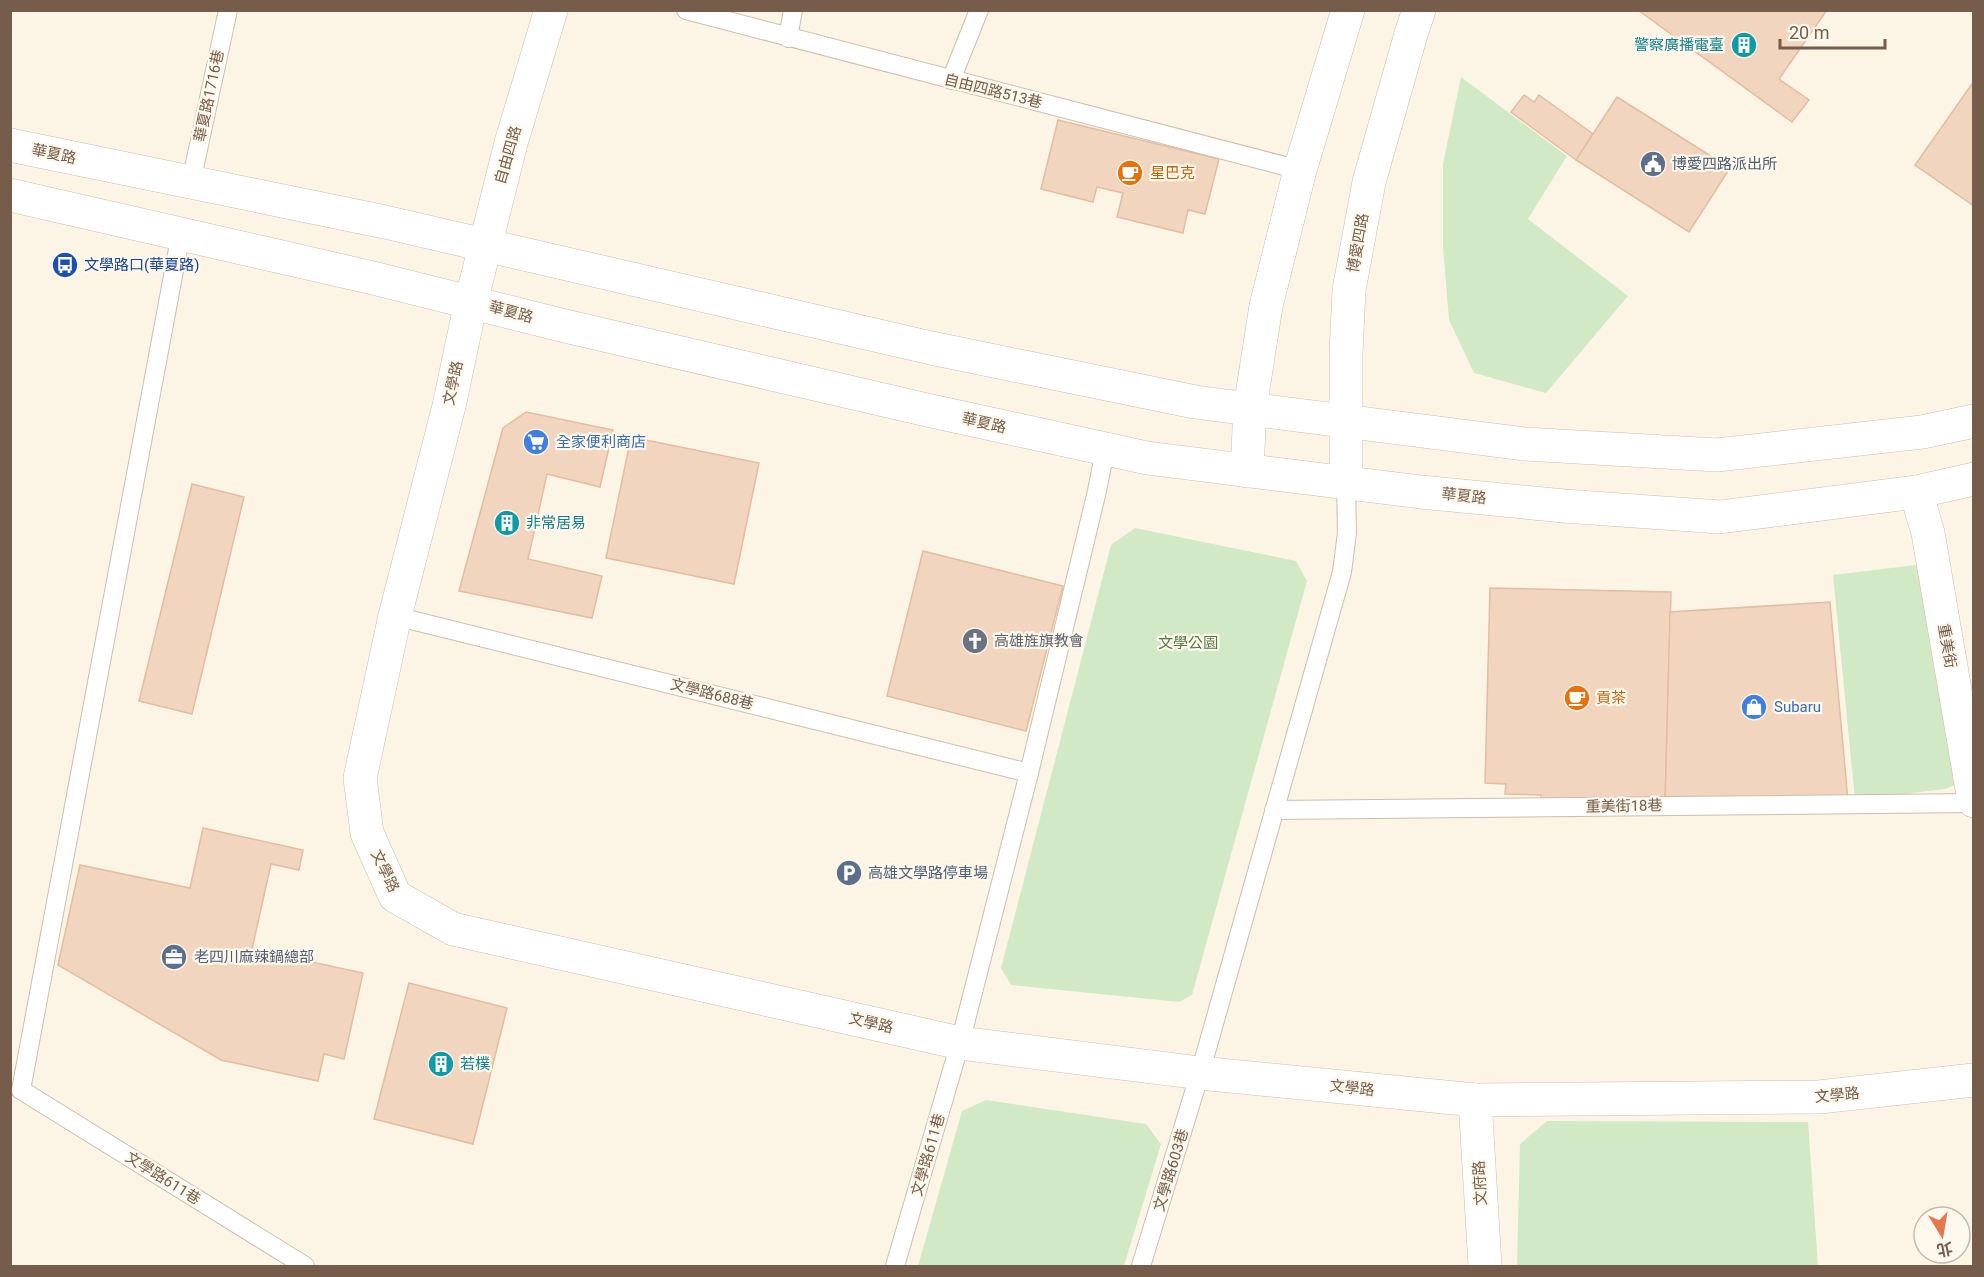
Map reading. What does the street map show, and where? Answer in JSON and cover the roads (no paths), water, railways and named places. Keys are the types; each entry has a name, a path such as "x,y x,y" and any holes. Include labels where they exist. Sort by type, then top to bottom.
{"street":[{"name":"自由四路","path":"471,302 511,143 551,10"},
{"path":"1247,471 1250,408 1266,306 1300,170 1348,10"},
{"name":"博愛四路","path":"1346,483 1346,353 1349,290 1369,182 1419,10"},
{"name":"華夏路","path":"10,145 485,244 932,348 1195,402 1524,444 1717,455 1922,432 1974,422"},
{"name":"華夏路","path":"10,195 181,233 565,326 1147,458 1346,483 1564,506 1720,517 1916,492 1974,479"},
{"name":"文學路","path":"471,302 448,406 395,616 360,778 367,833 395,896 453,929 960,1043 1200,1073 1475,1100 1819,1097 1974,1080"},
{"name":"重美街","path":"1916,492 1928,533 1974,802"},
{"name":"文府路","path":"1475,1100 1485,1266"}],"lane":[{"name":"華夏路1716巷","path":"191,182 228,10"},
{"name":"自由四路513巷","path":"686,10 1300,170"},
{"path":"788,38 793,10"},
{"path":"951,80 979,10"},
{"name":"文學路611巷","path":"181,233 21,1089 305,1266"},
{"name":"文學路611巷","path":"896,1266 960,1043 1029,773 1105,450"},
{"name":"文學路603巷","path":"1141,1266 1200,1073 1342,572 1347,533 1346,483"},
{"name":"文學路688巷","path":"395,616 1029,773"},
{"name":"重美街18巷","path":"1274,810 1974,802"}],"place":[{"name":"警察廣播電臺","path":"1744,45"},
{"name":"博愛四路派出所","path":"1653,164"},
{"name":"星巴克","path":"1130,173"},
{"name":"文學路口(華夏路)","path":"65,265"},
{"name":"全家便利商店","path":"536,442"},
{"name":"非常居易","path":"507,523"},
{"name":"高雄旌旗教會","path":"975,641"},
{"name":"貢茶","path":"1577,698"},
{"name":"Subaru","path":"1754,707"},
{"name":"高雄文學路停車場","path":"849,873"},
{"name":"老四川麻辣鍋總部","path":"174,957"},
{"name":"若樸","path":"441,1064"}],"park label":[{"name":"文學公園","path":"1188,643"}]}
